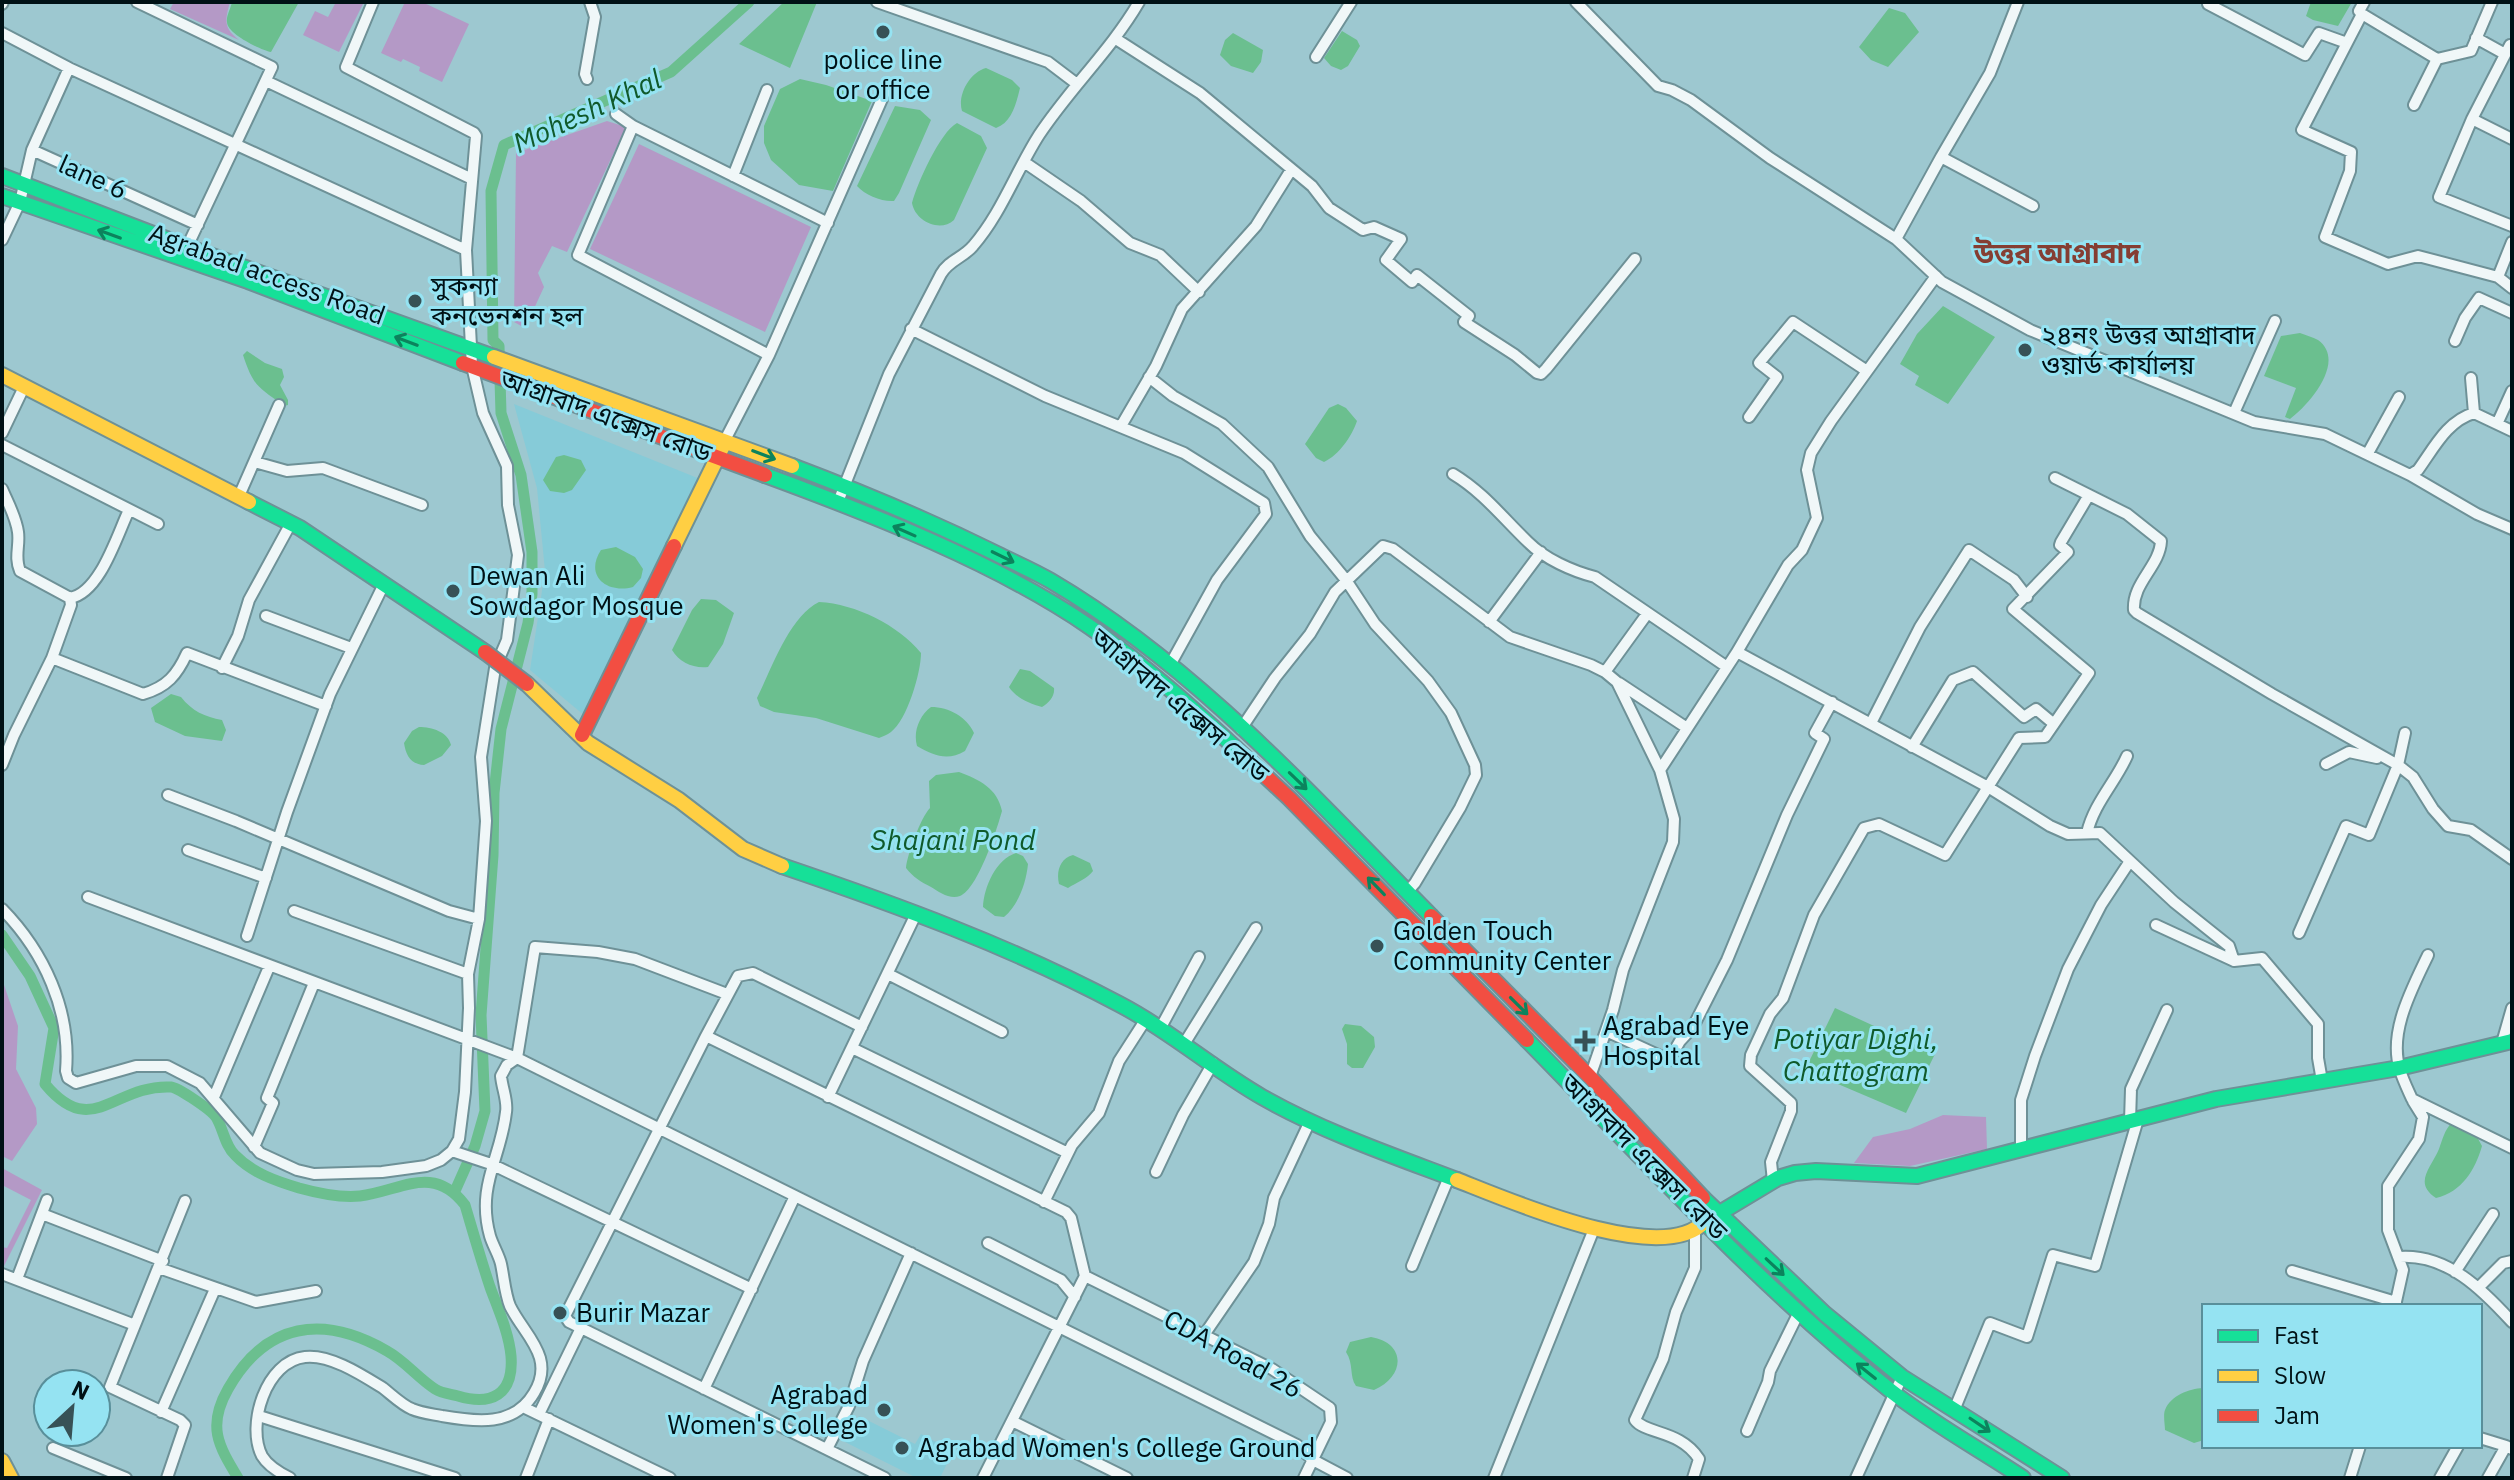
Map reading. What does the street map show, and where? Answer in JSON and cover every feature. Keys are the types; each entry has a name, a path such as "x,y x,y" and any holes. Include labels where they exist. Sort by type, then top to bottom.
{"main road":[{"name":"Agrabad access Road","path":"2,176 187,247 532,371"},
{"name":"আগ্রাবাদ এক্সেস রোড","path":"2,196 248,281 838,502 958,555 1038,595 1091,628 1162,683 1289,798 1706,1222 1799,1312 1893,1393 2023,1478"},
{"name":"আগ্রাবাদ এক্সেস রোড","path":"532,371 845,486 967,539 1050,580 1113,621 1170,665 1314,796 1590,1077 1706,1222 1902,1377 2062,1478"},
{"path":"2,375 291,523 485,652 527,684 611,759 679,800 754,855 916,914 1048,967 1146,1019 1261,1096 1310,1121 1549,1216 1594,1229 1669,1236 1706,1222 1773,1181 1795,1173 1816,1171 1917,1176 2216,1099 2399,1068 2507,1042"},
{"path":"582,735 725,440"},
{"path":"2,1461 11,1478"}],"street":[{"path":"137,2 272,69 187,247"},
{"path":"373,2 346,67 474,133 477,140 466,250 477,349 476,368 483,413 507,466 508,505 518,555 507,640 495,668 482,746 481,778 486,821 479,919 468,974 470,1039 464,1111 456,1153"},
{"path":"587,79 585,74 595,17 590,2"},
{"path":"877,2 1048,62 1077,84"},
{"path":"838,502 889,374 947,264 972,247 1038,137 1077,84 1116,39 1139,2"},
{"path":"1316,57 1351,2"},
{"path":"1576,2 1627,58 1658,86 1691,100 1770,158 1896,239 1936,276 2030,330 2254,422 2325,434 2368,453 2477,514 2512,529"},
{"path":"1896,239 1990,73 2018,2"},
{"path":"2209,2 2305,55 2319,33 2347,43"},
{"path":"2364,2 2359,11 2362,14 2437,59 2471,51 2492,2"},
{"path":"2362,14 2302,130 2351,152 2350,171 2325,237 2388,264 2418,256 2498,277 2512,288"},
{"path":"2,33 69,68 466,250"},
{"path":"2476,38 2508,50 2472,119 2439,197 2512,226"},
{"path":"1116,39 1200,93 1312,186 1329,208 1363,230 1374,227 1401,239 1386,260 1412,282 1417,275 1469,316 1464,322 1537,373 1541,374 1546,369 1635,259"},
{"path":"2414,105 2437,59"},
{"path":"2,240 20,202 32,150 69,68"},
{"path":"266,81 472,179"},
{"path":"733,176 767,90"},
{"path":"725,440 769,355 886,90"},
{"path":"616,114 633,126 828,223"},
{"path":"2472,119 2512,139"},
{"path":"633,126 578,255 769,355"},
{"name":"lane 6","path":"32,150 198,225"},
{"path":"1941,157 2033,206"},
{"path":"1024,162 1081,201 1130,243 1160,255 1199,292"},
{"path":"1121,426 1182,309 1256,226 1291,170"},
{"path":"2498,277 2512,242"},
{"path":"1660,770 1737,652 1788,565 1802,550 1810,535 1817,518 1807,470 1811,453 1936,276"},
{"path":"2455,341 2465,318 2479,298 2512,313"},
{"path":"2234,413 2275,321"},
{"path":"1749,417 1777,377 1759,363 1793,322 1867,371"},
{"path":"911,329 1045,396 1184,453 1260,500 1267,508 1253,534 1217,580 1170,665"},
{"path":"1149,377 1173,396 1222,424 1268,467 1310,536 1346,580 1375,624 1442,697 1475,765 1476,775 1460,808 1407,892"},
{"path":"2471,378 2474,413"},
{"path":"2,433 24,387"},
{"path":"2497,424 2512,391"},
{"path":"2368,453 2399,397"},
{"path":"239,496 279,405"},
{"path":"2410,475 2418,470 2450,426 2463,417 2474,413 2512,431"},
{"path":"2,445 158,524"},
{"path":"255,462 287,471 323,468 422,505"},
{"path":"1453,474 1481,494 1541,552 1572,570 1595,577 1727,667"},
{"path":"2055,478 2127,514 2161,541 2160,550 2134,597 2137,613 2398,765 2413,777 2448,826 2471,830 2512,859"},
{"path":"2,489 17,523 16,562 20,571 70,598 78,597 95,583 129,510"},
{"path":"1773,1181 1771,1162 1791,1111 1791,1103 1750,1066 1751,1055 1770,1014 1783,998 1814,915 1864,828 1879,824 1945,855 2019,738 2045,737 2089,672 2014,610 2068,552 2060,545 2061,542 2089,495"},
{"path":"222,668 238,636 249,600 291,523"},
{"path":"1241,729 1346,580 1387,545 1510,637 1605,672 1687,728"},
{"path":"1871,723 1920,627 1969,550 2014,580 2027,597"},
{"path":"1489,622 1541,552"},
{"path":"247,936 326,706 383,586"},
{"path":"2,765 52,658 71,605 70,598"},
{"path":"1605,672 1647,614"},
{"path":"266,616 351,648"},
{"path":"1737,652 1988,787 2050,826 2068,834 2100,833 2174,902 2229,946 2234,961"},
{"path":"52,658 143,694 173,678 187,653 326,706"},
{"path":"1912,747 1953,680 1973,672 2024,717 2036,709 2054,724"},
{"path":"1590,1077 1623,970 1673,842 1674,819 1660,770 1617,682"},
{"path":"1606,1031 1669,1060 1693,1027 1727,960 1787,815 1824,739 1815,733 1832,702"},
{"path":"2,730 14,735"},
{"path":"2299,933 2346,826 2369,835 2398,765 2405,733"},
{"path":"2326,764 2349,752 2398,765"},
{"path":"2087,833 2104,792 2121,770 2127,756"},
{"path":"168,795 449,911 479,919"},
{"path":"188,850 266,878"},
{"path":"2021,1147 2021,1100 2030,1068 2068,969 2101,905 2130,861"},
{"path":"88,897 517,1058 1297,1445 1313,1460 1347,1478"},
{"path":"2,909 37,953 53,988 65,1023 68,1078 76,1083 136,1066 167,1066 200,1083 254,1147 281,1164 314,1174 406,1170 456,1153 489,1163 752,1289"},
{"path":"294,911 468,974"},
{"path":"828,1097 916,914"},
{"path":"2156,925 2234,961 2262,958 2318,1024 2322,1081"},
{"path":"1184,1044 1256,928"},
{"path":"290,1478 279,1473 263,1458 257,1439 266,1390 276,1374 291,1361 305,1357 322,1358 379,1386 412,1409 474,1421 493,1421 510,1416 523,1407 535,1392 542,1364 531,1336 509,1304 500,1260 490,1235 486,1185 489,1163 507,1107 501,1076 507,1065 517,1058 535,947 598,952 635,959 727,994"},
{"path":"2292,1271 2396,1304 2403,1270 2388,1230 2388,1186 2419,1139 2423,1117 2399,1068 2397,1049 2408,998 2428,955"},
{"path":"1160,1029 1199,957"},
{"path":"214,1097 269,967"},
{"path":"862,1027 753,973 738,976 612,1220 565,1320 885,1478"},
{"path":"888,974 1002,1032"},
{"path":"254,1147 273,1103 267,1098 314,983"},
{"path":"2507,1042 2512,1008"},
{"path":"1955,1408 1990,1323 2027,1337 2053,1255 2095,1266 2134,1120 2131,1089 2167,1010"},
{"path":"1044,1202 1078,1136 1107,1100 1119,1061 1146,1019"},
{"path":"706,1036 1066,1212 1071,1218 1085,1276 983,1478"},
{"path":"852,1048 1068,1153"},
{"path":"1156,1172 1183,1115 1213,1063"},
{"path":"2412,1099 2512,1148"},
{"path":"1204,1335 1254,1262 1269,1224 1274,1198 1310,1121"},
{"path":"1412,1266 1449,1177"},
{"path":"704,1389 795,1196"},
{"path":"17,1279 47,1200"},
{"path":"167,1478 185,1425 110,1387 185,1201"},
{"path":"42,1214 215,1289 256,1302 316,1291"},
{"path":"2455,1272 2493,1214"},
{"path":"1693,1478 1699,1459 1694,1451 1674,1437 1639,1425 1635,1420 1663,1359 1676,1312 1695,1268 1706,1222"},
{"path":"1494,1478 1594,1229"},
{"path":"988,1243 1061,1280 1075,1297"},
{"path":"827,1449 849,1406 863,1361 911,1253"},
{"path":"2400,1257 2418,1256 2438,1261 2479,1287 2512,1322"},
{"path":"2479,1287 2503,1263 2512,1261"},
{"path":"2,1274 135,1325"},
{"name":"CDA Road 26","path":"1085,1276 1293,1382 1330,1408 1331,1422 1313,1460"},
{"path":"161,1412 215,1289"},
{"path":"1747,1431 1770,1371 1799,1312"},
{"path":"526,1478 544,1417 581,1328"},
{"path":"1856,1478 1902,1377"},
{"path":"523,1407 670,1478"},
{"path":"259,1416 455,1478"},
{"path":"1012,1421 1127,1478"},
{"path":"2482,1439 2509,1448 2488,1478"},
{"path":"53,1448 126,1478"},
{"path":"2350,1478 2359,1448"},
{"path":"2440,1478 2457,1448"},
{"path":"1304,1478 1313,1460"}],"shaded area":[{"path":"174,2 230,2 227,23 230,32 239,40 170,9"},
{"path":"336,2 364,2 339,52 303,35 315,11 328,17"},
{"path":"405,2 422,2 469,24 442,82 419,71 420,67 381,53"},
{"path":"607,121 626,127 567,252 552,246 538,273 544,287 525,328 514,322 516,153"},
{"path":"639,144 811,227 765,332 590,249"},
{"path":"514,404 700,479 585,716 530,670 545,571 537,488"},
{"path":"2,979 18,1026 16,1069 36,1108 37,1124 12,1161 2,1156"},
{"path":"1943,1115 1986,1117 1987,1149 1910,1166 1854,1163 1873,1137 1910,1129"},
{"path":"2,1168 42,1190 4,1266 2,1247 7,1248 31,1200 2,1185"},
{"name":"Agrabad Women's College Ground","path":"859,1416 915,1444 921,1434 953,1451 940,1478 917,1478 845,1442"}],"water":[{"path":"232,2 299,2 271,52 245,41 228,27 227,17"},
{"path":"784,2 817,2 790,68 739,44"},
{"path":"2311,2 2352,2 2338,26 2306,16"},
{"path":"1889,8 1905,13 1919,32 1888,67 1871,60 1859,47"},
{"path":"1342,31 1357,40 1360,46 1348,66 1341,70 1331,66 1324,58"},
{"path":"1233,33 1263,50 1261,62 1253,73 1231,66 1220,55 1225,40"},
{"path":"986,68 1012,80 1020,88 1010,117 996,128 962,111 961,105 963,91 970,79"},
{"path":"800,79 872,101 833,191 799,185 771,160 764,143 764,126 780,89"},
{"path":"895,106 920,110 931,120 899,193 894,201 889,201 869,195 857,186"},
{"path":"957,123 981,136 987,148 954,220 935,225 923,220 912,203 937,147"},
{"path":"1943,306 1995,337 1948,404 1915,385 1919,376 1900,364 1917,334"},
{"path":"2300,333 2318,340 2326,349 2329,359 2327,371 2315,393 2290,419 2285,417 2296,388 2264,376 2281,336"},
{"path":"247,351 265,363 282,369 284,377 280,385 288,405 284,406 254,380 243,355"},
{"path":"1338,404 1357,421 1344,444 1324,462 1316,458 1305,444 1329,408"},
{"path":"564,455 581,460 586,470 572,490 564,493 550,491 543,480 556,457"},
{"path":"616,547 635,557 643,569 641,578 633,587 615,588 601,581 597,575 596,559 601,550"},
{"path":"701,599 716,600 734,613 723,644 708,667 687,664 672,650"},
{"path":"819,602 847,607 875,618 901,634 921,653 908,707 897,726 888,734 879,738 816,718 774,712 760,706 757,698 782,644 799,619"},
{"path":"1020,669 1030,671 1054,688 1051,699 1042,707 1024,700 1009,687"},
{"path":"171,694 181,697 199,713 222,720 226,730 222,741 185,736 155,722 151,708"},
{"path":"931,707 957,714 971,727 974,733 965,751 953,756 941,756 917,746 918,725"},
{"path":"419,727 439,731 451,745 442,756 424,765 410,758 404,743"},
{"name":"Shajani Pond","path":"959,772 992,791 1002,811 986,858 973,882 960,896 952,897 921,881 906,868 915,836 930,808 929,781 936,775"},
{"path":"1016,853 1023,856 1028,864 1023,886 1009,912 1004,917 995,916 983,907 986,891 997,867"},
{"path":"1073,855 1090,863 1093,871 1068,888 1059,884 1058,875 1062,862"},
{"name":"Potiyar Dighi, Chattogram","path":"1835,1008 1935,1054 1906,1113 1805,1070"},
{"path":"1345,1024 1361,1026 1374,1037 1375,1047 1363,1068 1352,1068 1347,1064 1347,1044 1342,1029"},
{"path":"2453,1121 2476,1135 2482,1146 2466,1179 2453,1191 2436,1198 2426,1187 2426,1175"},
{"path":"1371,1337 1391,1346 1398,1361 1392,1377 1374,1390 1356,1386 1346,1352 1350,1342"},
{"path":"2202,1388 2202,1441 2194,1443 2165,1430 2164,1412 2172,1400 2186,1391"}],"waterway":[{"name":"Mohesh Khal","path":"455,1191 475,1146 485,1111 481,1015 493,855 494,793 501,729 528,623 532,594 532,552 521,475 501,413 499,346 493,340 491,191 504,145 671,72 749,2"},
{"path":"2,935 30,976 54,1028 45,1084 62,1100 76,1108 90,1109 151,1088 175,1088 213,1114 235,1155 249,1167 273,1179 313,1192 345,1196 360,1196 429,1182 453,1192 465,1205 508,1339 511,1369 504,1388 490,1398 481,1399 443,1392 429,1385 394,1355 363,1339 319,1329 298,1331 278,1338 260,1350 243,1367 222,1402 218,1414 218,1435 238,1478"}],"traffic: fast":[{"path":"2,176 187,247 494,357"},
{"path":"2,196 248,281 463,363"},
{"path":"792,466 972,542 1045,577 1104,615 1204,693 1252,736 1431,916"},
{"path":"765,475 932,542 1054,604 1131,657 1244,756"},
{"path":"249,502 300,528 485,652"},
{"path":"782,866 911,912 1079,983 1137,1014 1285,1110 1457,1180"},
{"path":"1527,1040 1704,1222 1842,1351 1907,1403 2023,1478"},
{"path":"1718,1214 1778,1178 1795,1173 1816,1171 1917,1176 2216,1099 2399,1068 2512,1041"},
{"path":"1703,1198 1825,1314 1902,1377 2062,1478"}],"traffic: slow":[{"path":"494,357 792,466"},
{"path":"2,375 249,502"},
{"path":"674,546 722,448"},
{"path":"527,684 588,743 679,800 743,849 782,866"},
{"path":"1457,1180 1547,1214 1622,1234 1656,1237 1684,1234 1705,1221"},
{"path":"2,1461 11,1478"}],"traffic: jam":[{"path":"463,363 765,475"},
{"path":"582,735 674,546"},
{"path":"485,652 527,684"},
{"path":"1244,756 1527,1040"},
{"path":"1431,916 1590,1077 1703,1198"}],"place":[{"name":"police line or office","path":"883,32"},
{"name":"সুকন্যা কনভেনশন হল","path":"415,301"},
{"name":"২৪নং উত্তর আগ্রাবাদ ওয়ার্ড কার্যালয়","path":"2025,350"},
{"name":"Dewan Ali Sowdagor Mosque","path":"453,591"},
{"name":"Golden Touch Community Center","path":"1377,946"},
{"name":"Agrabad Eye Hospital","path":"1585,1041"},
{"name":"Burir Mazar","path":"560,1313"},
{"name":"Agrabad Women's College","path":"884,1410"},
{"name":"Agrabad Women's College Ground","path":"902,1448"}],"district":[{"name":"উত্তর আগ্রাবাদ","path":"2057,253"}]}
